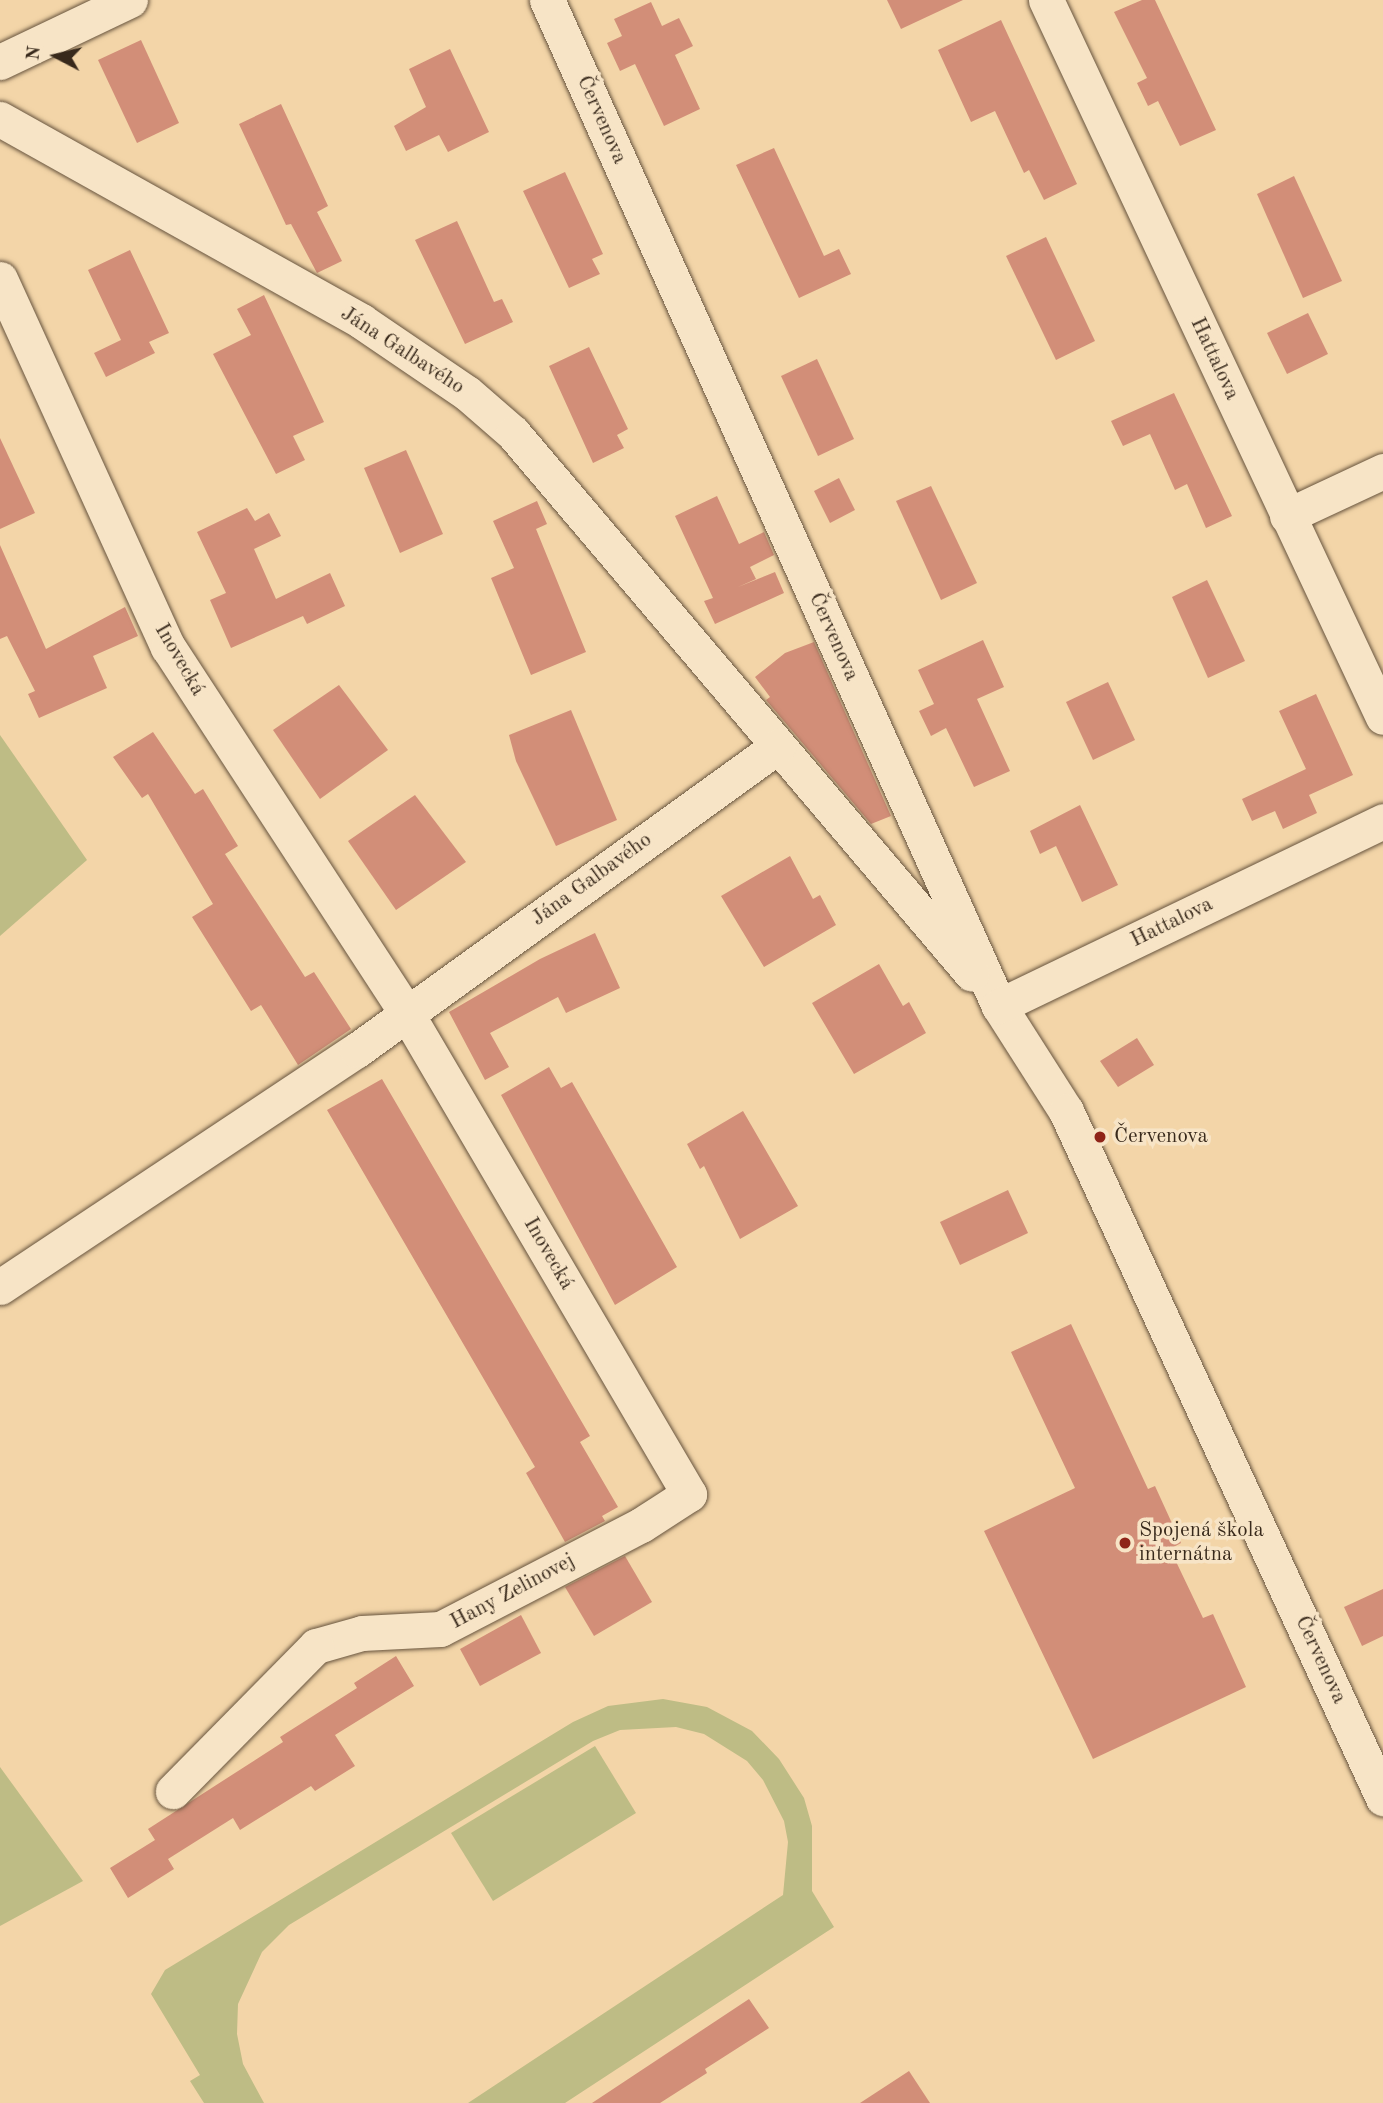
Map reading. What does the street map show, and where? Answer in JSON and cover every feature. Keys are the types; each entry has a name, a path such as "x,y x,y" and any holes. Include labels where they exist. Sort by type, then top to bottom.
{"street":[{"path":"0,62 130,0"},
{"name":"Červenova","path":"547,0 999,1006 1066,1111 1383,1798"},
{"name":"Hattalova","path":"1046,0 1383,717"},
{"name":"Jána Galbavého","path":"0,119 361,321 467,393 513,433 999,1006"},
{"name":"Inovecká","path":"0,279 168,647 407,1014 689,1494"},
{"path":"1287,516 1383,471"},
{"name":"Jána Galbavého","path":"407,1014 778,746"},
{"name":"Hattalova","path":"999,1006 1383,821"},
{"path":"0,1287 407,1014"},
{"name":"Hany Zelinovej","path":"173,1791 316,1646 362,1633 440,1629 641,1525 689,1494"}],"shaded area":[{"path":"0,735 87,860 0,936"},
{"path":"663,1699 707,1707 752,1731 779,1759 804,1798 812,1826 812,1891 834,1927 565,2103 468,2103 783,1895 788,1842 784,1821 763,1780 747,1761 704,1734 676,1727 620,1730 593,1741 289,1925 262,1952 238,2004 237,2034 243,2064 264,2103 204,2103 190,2081 200,2075 151,1994 165,1970 573,1722 608,1706"},
{"path":"595,1746 636,1813 493,1901 451,1833"},
{"path":"0,1767 83,1881 0,1926"}],"building":[{"path":"887,0 963,0 901,29"},
{"path":"1142,0 1155,0 1216,130 1180,146 1158,101 1148,106 1137,83 1147,78 1114,12"},
{"path":"651,2 662,26 679,18 693,46 675,55 700,109 664,126 635,64 620,71 607,43 622,36 614,19"},
{"path":"1001,20 1077,184 1044,200 1029,170 1024,173 995,111 971,122 938,50"},
{"path":"141,40 179,123 137,143 98,60"},
{"path":"450,49 489,132 448,152 439,135 406,151 394,126 426,107 409,69"},
{"path":"281,104 328,206 317,212 342,261 317,273 291,224 286,225 239,124"},
{"path":"774,148 824,256 839,249 851,274 799,298 736,165"},
{"path":"565,172 603,254 592,259 600,274 569,288 523,191"},
{"path":"1294,176 1342,281 1303,298 1257,194"},
{"path":"457,221 494,302 502,299 513,322 465,344 415,240"},
{"path":"1046,237 1095,341 1056,360 1006,256"},
{"path":"130,250 169,333 149,342 155,353 106,377 94,353 121,340 88,270"},
{"path":"264,295 324,422 293,436 305,460 276,474 213,354 251,335 237,309"},
{"path":"1308,313 1328,354 1287,374 1267,333"},
{"path":"589,347 628,429 617,435 624,448 593,463 549,366"},
{"path":"817,359 854,439 818,456 781,376"},
{"path":"1174,393 1232,516 1206,528 1187,484 1175,490 1150,434 1123,446 1111,421"},
{"path":"0,438 35,513 0,529"},
{"path":"406,450 443,534 400,553 364,468"},
{"path":"839,478 855,510 830,523 814,491"},
{"path":"931,486 977,583 941,600 896,501"},
{"path":"717,496 739,544 764,532 774,555 750,567 756,579 738,587 775,572 784,593 715,624 704,601 713,598 675,516"},
{"path":"537,501 547,524 536,529 586,652 531,675 491,578 514,568 493,521"},
{"path":"247,508 255,521 269,513 281,536 254,549 276,599 330,573 345,606 307,624 303,616 231,648 210,600 226,593 197,532"},
{"path":"0,545 46,649 125,607 138,636 93,656 107,688 39,718 28,694 35,691 7,636 0,639"},
{"path":"1207,580 1245,661 1208,678 1172,597"},
{"path":"983,640 1004,687 977,699 1010,771 974,787 946,728 931,736 919,711 934,704 918,670"},
{"path":"814,642 891,816 871,824 766,700 770,697 755,677 785,653"},
{"path":"1108,682 1135,740 1093,760 1066,702"},
{"path":"339,685 388,750 320,799 273,730"},
{"path":"1316,694 1353,775 1309,795 1317,813 1283,829 1275,811 1252,821 1242,799 1306,769 1279,711"},
{"path":"571,710 617,820 556,846 516,761 509,735"},
{"path":"153,732 195,794 203,789 238,846 225,854 305,977 314,972 351,1029 298,1065 261,1005 251,1011 192,917 213,904 148,794 142,798 113,757"},
{"path":"415,795 466,862 396,910 348,841"},
{"path":"1080,805 1118,885 1082,902 1056,846 1040,854 1030,831"},
{"path":"790,856 813,899 820,895 836,925 764,967 721,896"},
{"path":"595,933 620,988 566,1013 558,997 490,1033 509,1067 485,1080 449,1012 540,959"},
{"path":"879,964 903,1006 909,1002 926,1033 854,1074 812,1003"},
{"path":"1137,1038 1154,1065 1118,1087 1100,1061"},
{"path":"549,1067 561,1088 572,1082 677,1267 615,1305 501,1095"},
{"path":"382,1079 590,1436 580,1442 618,1507 602,1516 605,1521 565,1542 526,1473 535,1467 327,1110"},
{"path":"743,1111 798,1206 740,1239 704,1166 700,1169 687,1144"},
{"path":"1008,1190 1028,1233 960,1265 940,1222"},
{"path":"1071,1324 1148,1489 1155,1486 1181,1543 1170,1549 1203,1618 1213,1614 1246,1687 1093,1759 984,1531 1075,1488 1011,1352"},
{"path":"625,1556 652,1602 594,1636 565,1587"},
{"path":"1383,1589 1383,1636 1362,1646 1344,1607"},
{"path":"521,1615 541,1653 480,1686 460,1649"},
{"path":"396,1656 414,1686 335,1735 355,1766 315,1791 311,1786 240,1830 233,1818 168,1859 174,1869 128,1898 110,1868 155,1840 148,1829 283,1742 280,1737 357,1688 354,1683"},
{"path":"749,1999 769,2028 705,2069 707,2073 660,2103 592,2103"},
{"path":"909,2071 930,2103 860,2103"}],"place":[{"name":"Červenova","path":"1100,1137"},
{"name":"Spojená škola internátna","path":"1125,1543"}]}
